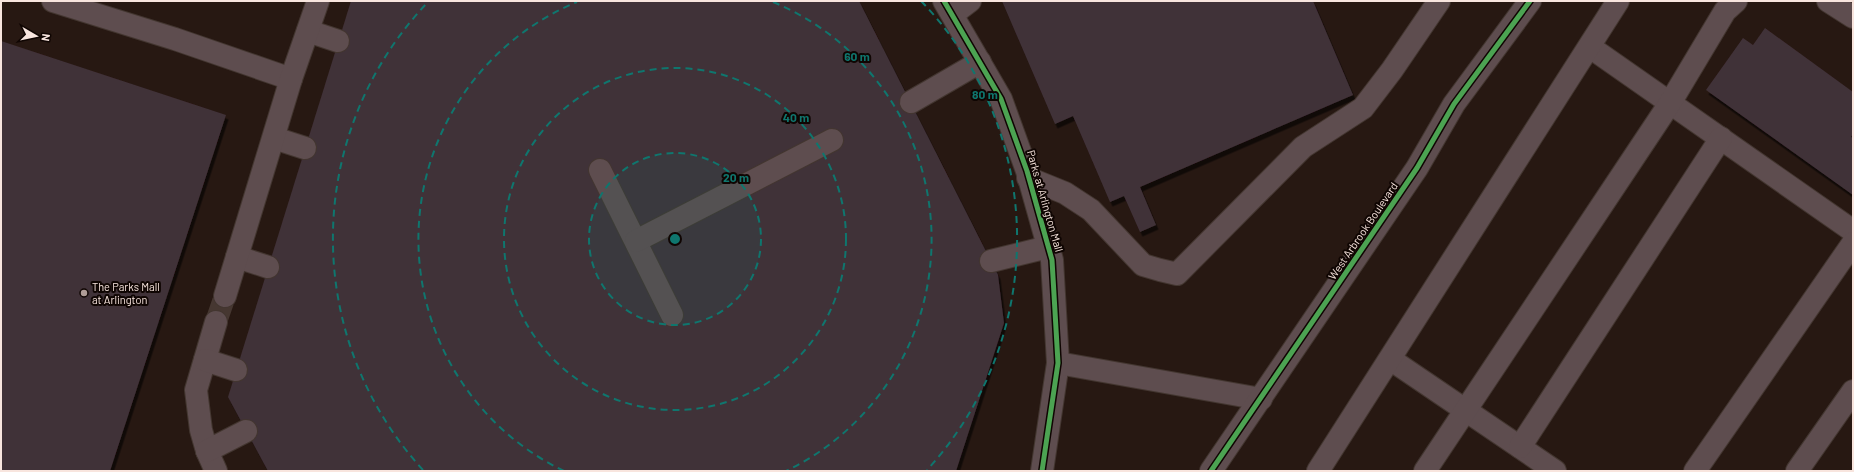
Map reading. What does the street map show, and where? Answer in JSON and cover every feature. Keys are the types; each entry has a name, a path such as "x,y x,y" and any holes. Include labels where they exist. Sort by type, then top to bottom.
{"street":[{"path":"53,1 175,39 291,79"},
{"path":"225,296 291,79 318,1"},
{"path":"948,8 970,1"},
{"path":"1028,178 1065,193 1091,210 1143,264 1177,274 1303,146 1363,108 1392,70 1439,1"},
{"name":"West Arbrook Boulevard","path":"1211,471 1417,168 1454,104 1530,1"},
{"path":"1318,471 1618,1"},
{"path":"1425,471 1670,103 1724,11 1736,1"},
{"path":"1828,1 1853,17"},
{"name":"Parks at Arlington Mall","path":"948,8 1001,99 1028,178 1052,260 1058,363 1042,471"},
{"path":"308,31 338,41"},
{"path":"1590,47 1853,231"},
{"path":"911,102 980,62"},
{"path":"274,138 305,148"},
{"path":"1520,447 1721,138"},
{"path":"636,241 832,140"},
{"path":"600,170 672,315"},
{"path":"1695,471 1853,243"},
{"path":"991,261 1048,247"},
{"path":"237,258 268,267"},
{"path":"216,322 196,390 201,430 207,451 216,471"},
{"path":"1390,359 1555,471"},
{"path":"205,360 236,370"},
{"path":"1058,363 1260,399"},
{"path":"1797,471 1853,391"},
{"path":"207,451 246,431"}],"building":[{"path":"351,1 859,1 998,275 1004,323 956,471 268,471 228,397"},
{"path":"1002,1 1313,1 1353,95 1140,187 1156,225 1140,232 1124,196 1110,202 1073,116 1055,124"},
{"path":"1765,28 1853,92 1853,134 1851,137 1853,138 1853,195 1706,90 1743,38 1753,45"},
{"name":"The Parks Mall at Arlington","path":"1,41 226,115 110,471 1,471"}],"tunnel":[{"path":"216,322 225,296"}],"cycle path":[{"path":"944,1 1001,99 1027,171 1052,260 1058,363 1042,471"},
{"path":"1211,471 1417,168 1454,104 1530,1"}],"place":[{"name":"The Parks Mall at Arlington","path":"84,293"}]}
